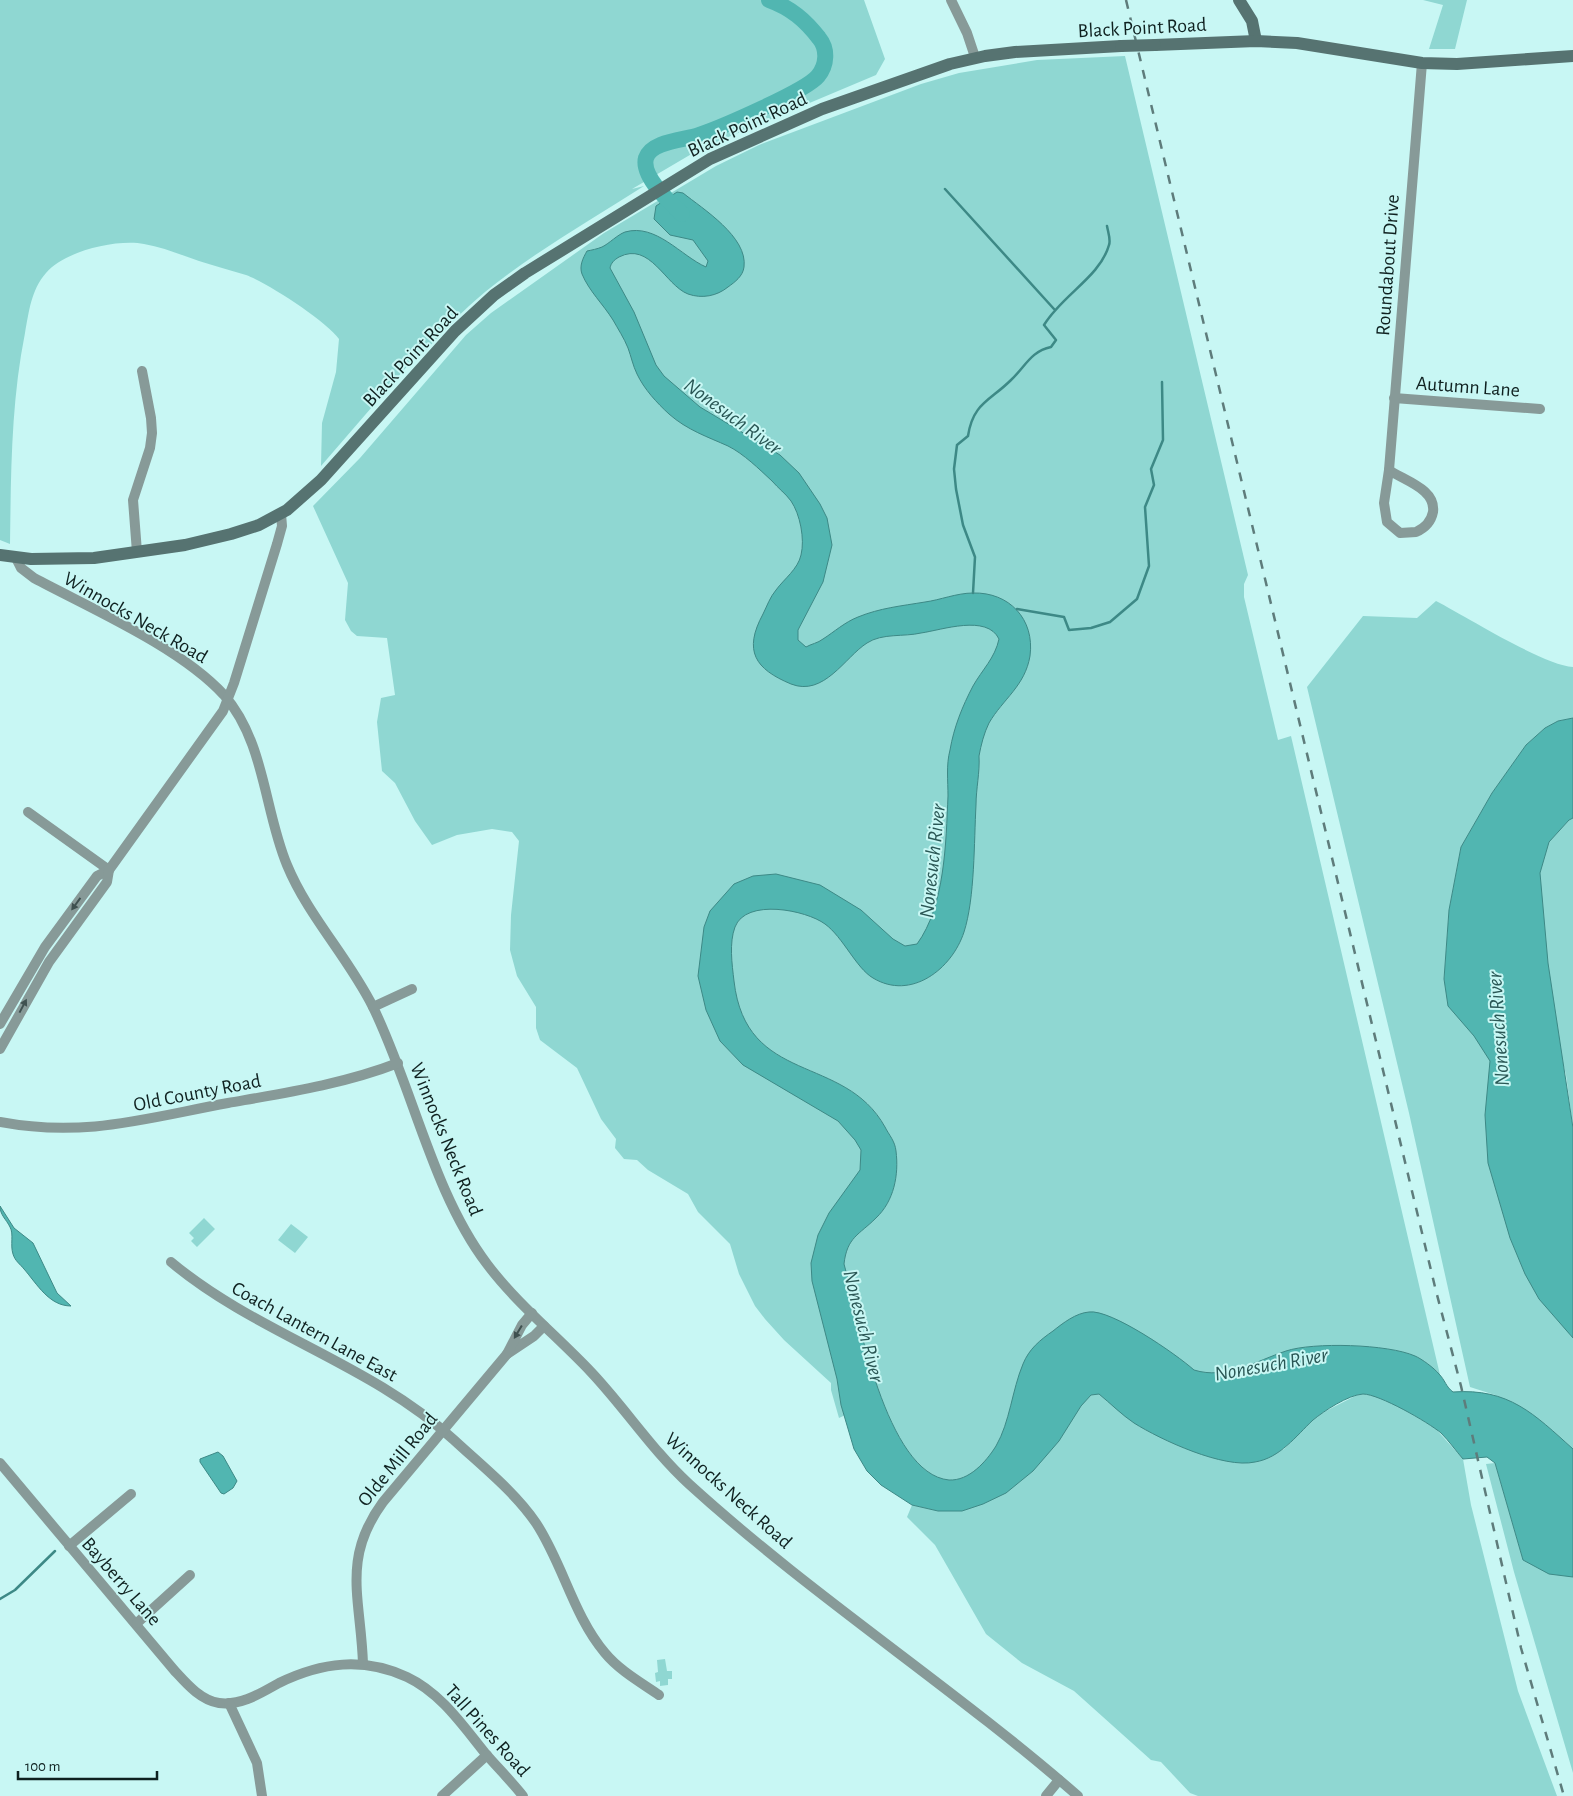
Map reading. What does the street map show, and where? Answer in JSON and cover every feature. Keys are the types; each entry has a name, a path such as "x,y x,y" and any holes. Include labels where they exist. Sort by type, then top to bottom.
{"main road":[{"path":"1239,0 1252,21 1256,41"},
{"name":"Black Point Road","path":"0,555 16,558 59,559 137,552 231,534 280,514 300,500 326,475 436,353 486,302 524,273 724,151 785,124 918,74 975,58 1015,52 1256,41 1310,44 1422,63 1457,64 1573,56"}],"street":[{"path":"951,0 967,32 975,58"},
{"name":"Roundabout Drive","path":"1389,470 1423,489 1430,496 1434,506 1431,519 1416,532 1400,532 1387,522 1384,503 1389,470 1422,63"},
{"path":"137,552 133,500 150,448 152,433 142,371"},
{"name":"Autumn Lane","path":"1394,398 1540,409"},
{"path":"0,1049 32,989 106,882 109,870 202,742 228,700 282,526 280,514"},
{"name":"Winnocks Neck Road","path":"16,558 21,568 34,578 172,654 208,680 228,700 252,747 280,847 293,879 349,965 373,1007 398,1063 444,1186 464,1229 493,1272 590,1371 653,1447 691,1485 798,1574 1078,1796"},
{"path":"28,812 109,870"},
{"path":"0,1024 45,947 97,876 109,870"},
{"path":"373,1007 412,989"},
{"name":"Old County Road","path":"0,1122 58,1129 105,1126 320,1086 377,1072 398,1063"},
{"name":"Coach Lantern Lane East","path":"171,1262 224,1301 278,1332 352,1368 418,1410 442,1430 529,1514 547,1541 583,1618 604,1652 618,1666 658,1695"},
{"name":"Olde Mill Road","path":"363,1664 356,1573 362,1536 383,1502 507,1354 522,1325 532,1313"},
{"name":"Olde Mill Road","path":"507,1354 534,1336 544,1326"},
{"name":"Bayberry Lane","path":"0,1463 189,1686 215,1702 229,1703"},
{"path":"69,1546 131,1494"},
{"path":"137,1623 190,1575"},
{"name":"Tall Pines Road","path":"229,1703 249,1699 291,1678 313,1671 349,1664 363,1664 398,1674 428,1690 459,1721 523,1796"},
{"path":"229,1703 257,1763 262,1796"},
{"path":"442,1796 487,1755"},
{"path":"1046,1796 1059,1780"}],"shaded area":[{"path":"0,0 864,0 885,59 876,75 700,149 632,189 644,186 523,263 477,299 425,351 424,349 416,356 321,466 322,423 336,372 339,339 332,331 296,303 256,279 158,247 144,244 120,243 92,248 65,258 54,265 41,280 31,302 28,317 20,359 14,412 10,544 0,540"},
{"path":"1423,0 1467,0 1455,49 1429,49 1443,5"},
{"path":"1125,56 1248,575 1244,584 1244,597 1278,740 1291,736 1440,1375 1421,1360 1251,1367 1199,1376 1164,1353 999,1444 973,1477 938,1483 899,1444 879,1399 839,1418 831,1390 831,1383 784,1340 755,1306 739,1274 730,1244 698,1212 688,1194 648,1170 637,1160 624,1159 615,1148 616,1139 601,1119 577,1068 540,1040 536,1028 536,1007 517,976 510,950 511,915 519,841 512,832 492,829 457,835 432,845 415,821 395,783 382,771 377,722 381,698 395,695 387,638 357,636 351,631 345,620 348,583 313,506 360,458 466,335 491,313 604,233 716,166 759,145 921,84 959,73 1037,60"},
{"path":"1436,601 1543,658 1573,667 1573,718 1558,721 1545,728 1526,745 1492,793 1461,847 1449,910 1444,979 1487,1049 1570,1335 1573,1338 1573,1454 1495,1395 1470,1387 1409,1113 1307,687 1363,616 1417,618"},
{"path":"1573,818 1573,1128 1566,1075 1547,998 1539,867 1549,842"},
{"path":"204,1218 215,1229 197,1247 191,1241 194,1238 189,1233"},
{"path":"291,1224 308,1237 295,1253 278,1240"},
{"path":"1090,1390 1256,1462 1284,1449 1318,1415 1363,1392 1392,1402 1435,1428 1463,1459 1471,1505 1518,1691 1557,1796 1198,1796 1190,1793 1161,1762 1151,1760 1074,1691 1022,1663 986,1634 935,1545 907,1517 912,1505 938,1511"},
{"path":"1495,1463 1523,1560 1573,1575 1573,1773 1514,1572 1486,1464"},
{"path":"665,1659 667,1671 672,1671 672,1679 668,1679 668,1685 660,1686 660,1681 656,1682 655,1673 658,1672 657,1660"}],"water":[{"path":"677,192 683,193 702,207 732,235 739,245 743,256 744,267 738,278 719,293 699,296 688,294 680,289 648,259 640,255 630,254 619,257 610,268 634,312 656,365 664,376 700,407 780,455 799,473 820,504 827,518 832,545 823,582 798,630 798,640 806,647 858,617 874,611 973,593 998,597 1008,603 1017,610 1028,630 1030,656 1027,667 1019,684 989,723 982,743 979,756 972,886 968,918 958,946 940,969 928,978 915,983 902,986 887,984 867,973 825,924 804,914 791,911 777,909 751,912 741,918 733,933 734,981 742,1014 757,1038 776,1054 846,1088 867,1104 892,1138 896,1151 897,1169 891,1196 876,1218 851,1242 844,1264 857,1318 878,1389 892,1422 908,1451 927,1471 949,1480 970,1474 982,1464 1001,1437 1019,1374 1028,1354 1039,1341 1061,1325 1075,1316 1089,1312 1099,1313 1127,1325 1159,1344 1194,1370 1206,1372 1218,1373 1229,1371 1286,1351 1314,1346 1369,1347 1403,1352 1424,1361 1441,1376 1453,1392 1490,1394 1519,1406 1546,1425 1573,1449 1573,1577 1549,1574 1523,1560 1495,1463 1487,1457 1463,1459 1441,1433 1426,1422 1391,1403 1370,1395 1357,1395 1343,1400 1323,1412 1287,1446 1272,1456 1264,1460 1242,1463 1210,1457 1176,1445 1134,1423 1099,1394 1091,1395 1081,1406 1059,1441 1033,1471 1006,1493 962,1511 938,1511 912,1505 881,1485 867,1471 854,1449 841,1405 837,1379 812,1281 811,1263 818,1235 829,1213 860,1170 861,1150 855,1140 838,1121 743,1065 720,1041 706,1010 698,976 704,927 710,911 734,884 753,876 776,874 820,885 861,910 893,939 905,946 917,944 926,929 939,893 945,853 948,761 954,733 969,694 991,658 999,639 993,631 975,625 879,638 859,649 824,680 814,685 803,687 779,678 761,665 756,657 754,648 757,627 772,596 794,569 801,555 802,534 794,506 784,493 746,457 734,449 683,424 669,414 655,400 637,374 621,334 588,286 581,271 582,262 587,251 602,247 625,232 636,230 658,236 706,267 708,261 693,240 670,235 654,219 656,206"},
{"path":"1573,718 1573,818 1549,842 1540,873 1548,963 1573,1128 1573,1338 1539,1299 1525,1274 1510,1238 1488,1163 1485,1115 1490,1061 1474,1036 1448,1006 1444,979 1449,910 1461,847 1492,793 1526,745 1545,728 1558,721"},
{"path":"0,1206 14,1228 33,1243 57,1293 71,1306 63,1305 50,1298 16,1261 12,1251 11,1230 2,1214"},
{"path":"218,1452 223,1456 237,1481 233,1488 224,1494 221,1493 200,1462 200,1459"}],"waterway":[{"name":"Nonesuch River","path":"682,214 652,181 646,165 646,158 649,152 669,142 693,137 743,117 797,91 810,83 821,72 825,62 822,42 797,15 769,0"},
{"path":"945,189 1054,309"},
{"path":"973,593 975,557 963,525 956,489 954,469 957,445 968,436 970,425 978,409 1011,380 1033,356 1051,347 1056,340 1044,325 1060,304 1098,267 1110,243 1107,226"},
{"path":"1017,609 1064,617 1069,630 1091,628 1110,622 1137,599 1149,566 1145,507 1154,485 1151,469 1163,440 1162,382"},
{"path":"0,1599 15,1590 55,1551"}],"railway":[{"path":"1126,0 1436,1291 1461,1386 1521,1648 1564,1796"}]}
